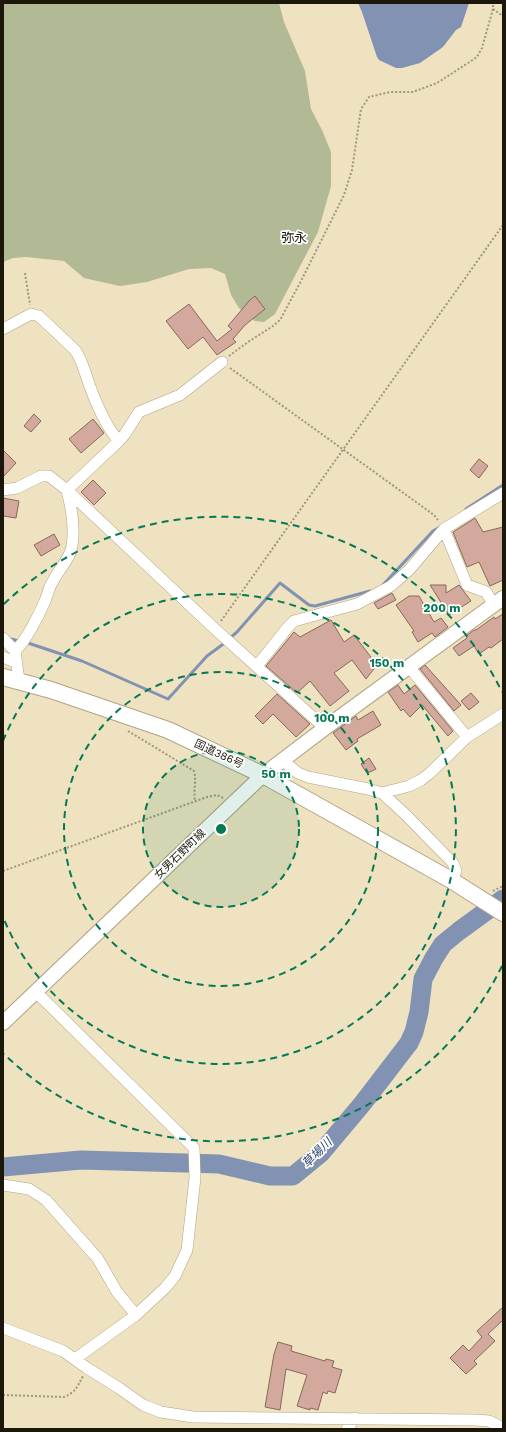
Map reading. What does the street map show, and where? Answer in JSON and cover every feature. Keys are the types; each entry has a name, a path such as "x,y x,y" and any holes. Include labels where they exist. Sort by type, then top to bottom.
{"highway":[{"name":"国道386号","path":"3,677 52,690 168,730 263,775 451,880 503,913"}],"main road":[{"name":"女男石野町線","path":"3,1023 263,775 498,602"}],"street":[{"path":"3,329 31,314 39,316 75,350 80,356 93,394 113,436 119,442"},
{"path":"67,490 119,442 139,412 180,395 222,362"},
{"path":"3,490 17,488 41,476 49,476 67,490 215,629 325,728"},
{"path":"15,650 20,646 38,615 53,580 64,564 71,548 73,524 67,490"},
{"path":"255,665 294,621 357,604 391,586 409,570 444,530 503,493"},
{"path":"444,530 467,585 486,592 498,602"},
{"path":"3,638 15,650 19,681"},
{"path":"3,657 17,663"},
{"path":"408,667 468,737"},
{"path":"382,793 409,786 421,780 468,737 503,714"},
{"path":"282,760 298,773 308,777 382,793 453,863 456,870 451,880"},
{"path":"36,992 194,1148 195,1178 187,1250 175,1276 165,1288 136,1315 75,1359"},
{"path":"3,1185 29,1189 46,1200 98,1259 117,1292 136,1315"},
{"path":"3,1328 63,1351 143,1405 161,1412 193,1417 475,1420 490,1421 503,1428"},
{"path":"347,1429 355,1418"}],"path":[{"path":"444,530 434,515 222,362 280,320 344,195 352,170 361,109 369,97 390,92 413,92 437,83 468,64 477,56 482,48 493,9 493,3"},
{"path":"493,9 503,16"},
{"path":"215,629 503,225"},
{"path":"25,273 31,314"},
{"path":"124,728 192,768 196,776 193,792 195,801"},
{"path":"3,871 207,796 217,796 226,799 232,804"},
{"path":"3,1395 64,1397 75,1391 87,1368"}],"green space":[{"path":"3,3 279,3 284,22 305,71 311,109 331,152 331,186 318,232 275,314 264,322 255,321 239,308 231,295 225,274 211,268 189,269 147,282 120,286 84,278 64,261 26,257 13,258 3,262"}],"water":[{"path":"358,3 469,3 461,27 456,30 443,47 420,63 402,68 396,68 379,60 377,57"}],"building":[{"path":"255,296 265,309 245,325 233,339 236,342 217,355 203,337 188,349 166,321 189,304 217,341 232,329 228,326"},
{"path":"34,414 41,421 31,432 24,426"},
{"path":"93,419 104,433 81,453 69,439"},
{"path":"3,450 16,463 3,477"},
{"path":"479,459 488,466 479,478 470,470"},
{"path":"93,480 106,493 94,505 81,492"},
{"path":"3,498 19,501 16,518 3,516"},
{"path":"475,518 483,532 503,527 503,580 490,586 479,562 467,567 453,532"},
{"path":"54,534 60,545 41,556 34,545"},
{"path":"430,585 446,585 446,593 459,585 471,601 449,615"},
{"path":"392,593 396,600 378,609 374,603"},
{"path":"409,596 419,596 434,622 441,618 448,627 435,637 432,633 418,642 412,632 414,631 396,605"},
{"path":"503,614 503,639 491,648 489,647 479,654 474,646 459,656 453,648 467,638 466,636 474,630 494,617 495,619"},
{"path":"331,620 344,642 354,635 377,665 366,679 352,660 334,673 349,691 330,706 310,681 297,693 266,666 294,632 300,637"},
{"path":"425,665 461,705 454,711 420,669"},
{"path":"398,685 404,694 415,685 453,731 448,736 422,705 410,717 403,709 401,711 388,692"},
{"path":"471,693 479,702 469,710 461,701"},
{"path":"277,694 310,724 296,737 273,714 263,724 255,716"},
{"path":"373,711 381,725 357,739 358,741 346,750 333,733 356,716 358,720"},
{"path":"369,758 376,769 366,772 361,764"},
{"path":"503,1307 503,1320 488,1334 495,1341 474,1361 477,1364 466,1374 450,1358 463,1345 469,1351 482,1337 477,1331"},
{"path":"278,1342 292,1346 291,1351 325,1361 326,1359 334,1361 332,1367 342,1370 335,1393 328,1391 327,1394 323,1392 318,1410 310,1408 310,1410 297,1406 307,1375 286,1369 280,1410 265,1407 274,1354"}],"waterway":[{"path":"466,509 503,485"},
{"path":"381,587 433,531 440,527"},
{"path":"230,638 280,583 309,605 315,606 370,591"},
{"path":"7,638 19,641"},
{"path":"25,642 82,661 168,699 207,656 226,642"},
{"name":"草場川","path":"3,1167 81,1160 219,1164 270,1176 293,1176 321,1153 363,1103 409,1043 414,1032 419,1012 423,979 443,944 503,899"}],"district":[{"name":"弥永","path":"294,237"}]}
